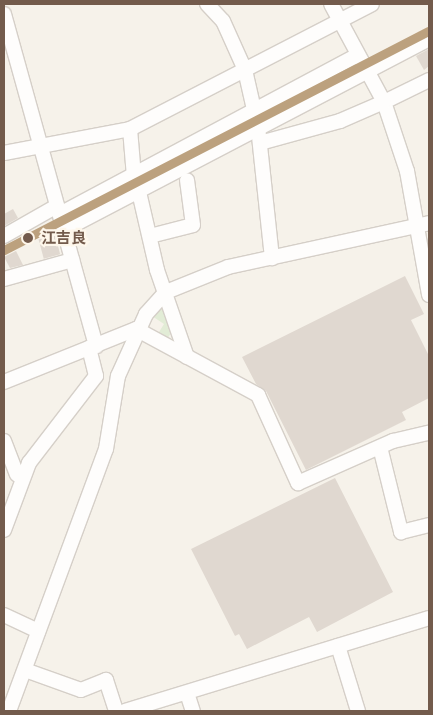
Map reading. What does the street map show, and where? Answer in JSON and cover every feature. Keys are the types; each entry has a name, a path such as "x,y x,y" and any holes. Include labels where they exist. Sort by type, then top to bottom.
{"street":[{"path":"207,4 223,21 245,70 260,137 272,258"},
{"path":"331,4 356,56 384,102 423,225 429,295"},
{"path":"4,153 40,144 130,129 372,4"},
{"path":"4,14 72,260 93,347 96,376 14,477"},
{"path":"64,230 139,192 260,137 366,73 429,39"},
{"path":"4,236 134,177 356,56"},
{"path":"260,137 340,121 429,80"},
{"path":"130,129 134,177"},
{"path":"150,236 194,225 187,180"},
{"path":"139,192 166,292 187,357"},
{"path":"9,711 106,449 118,376 136,329 166,292 228,266 423,225"},
{"path":"4,279 72,260"},
{"path":"4,382 136,329"},
{"path":"136,329 258,395 298,483 380,447 429,433"},
{"path":"4,441 14,477 4,530"},
{"path":"380,447 401,532 429,525"},
{"path":"4,615 39,631"},
{"path":"125,711 429,618"},
{"path":"338,646 358,711"},
{"path":"25,670 81,690 106,680 116,711"},
{"path":"187,693 193,711"}],"green space":[{"path":"166,295 176,324 165,343 156,337 164,324 149,314"}],"building":[{"path":"429,49 429,66 424,70 416,56"},
{"path":"13,209 18,218 4,226 4,214"},
{"path":"55,235 60,254 44,259 39,239"},
{"path":"16,251 23,265 10,268 4,257"},
{"path":"405,276 424,314 411,320 429,356 429,398 402,412 406,420 306,470 266,391 256,384 242,357"},
{"path":"335,478 393,592 317,632 309,617 247,649 239,634 235,636 191,549"}],"transit line":[{"path":"4,250 429,31"}],"place":[{"name":"江吉良","path":"28,238"}]}
